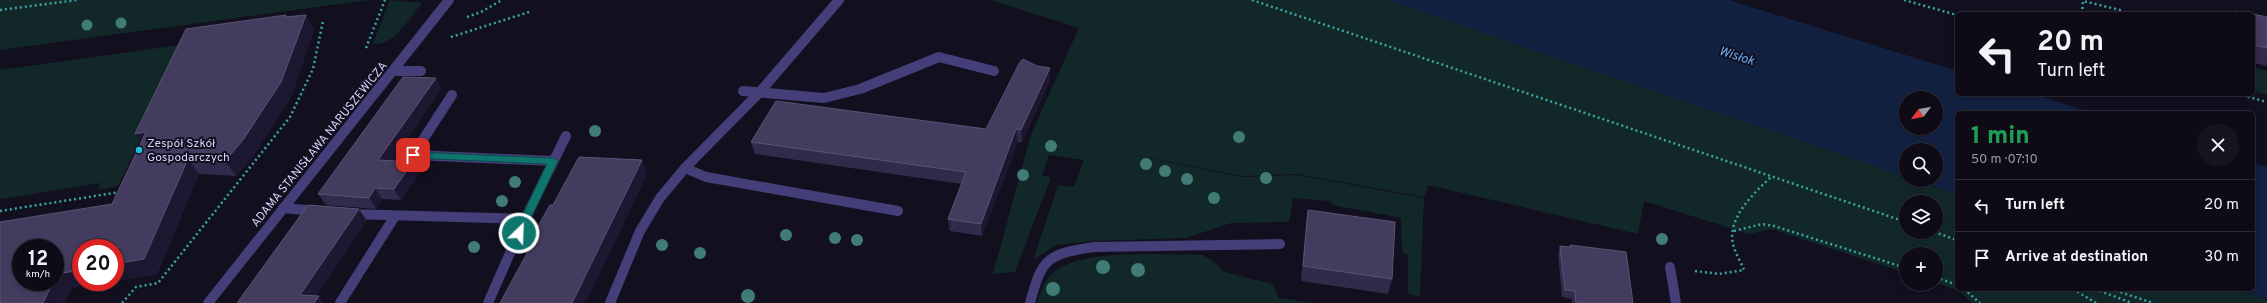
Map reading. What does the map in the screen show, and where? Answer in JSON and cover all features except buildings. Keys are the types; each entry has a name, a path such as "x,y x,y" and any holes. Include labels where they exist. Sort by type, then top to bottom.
{"street":[{"name":"ADAMA STANISŁAWA NARUSZEWICZA","path":"208,303 449,0"},
{"path":"610,303 640,231 660,198 686,168 759,93 839,0"},
{"path":"743,91 824,98 860,89 939,57 994,71"},
{"path":"394,71 421,71"},
{"path":"452,95 413,155 553,161"},
{"path":"488,303 525,219 566,136"},
{"path":"686,168 706,177 898,211"},
{"path":"283,208 395,216 525,219"},
{"path":"340,303 395,216"},
{"path":"1030,303 1039,272 1051,257 1070,250 1094,247 1280,244"},
{"path":"1670,268 1676,303"}],"path":[{"path":"0,10 77,0"},
{"path":"366,48 385,0"},
{"path":"461,18 481,12 502,0"},
{"path":"1252,0 1899,220"},
{"path":"1904,0 1955,14"},
{"path":"2082,12 2083,1 2124,11"},
{"path":"446,38 529,12"},
{"path":"122,303 136,287 158,283 290,117 313,69 320,42 323,21"},
{"path":"2245,96 2267,102"},
{"path":"1694,270 1719,274 1744,270 1732,243 1733,231 1742,210 1754,193 1772,176"},
{"path":"0,212 121,192"},
{"path":"1733,231 1762,224 1774,226 1899,266"},
{"path":"1943,235 1955,239"},
{"path":"1943,280 1955,284"},
{"path":"1966,291 1980,303"},
{"path":"2076,291 2096,303"},
{"path":"2100,291 2132,303"},
{"path":"2117,291 2153,303"}],"green space":[{"path":"0,0 368,0 0,50"},
{"path":"390,0 422,3 394,37 380,44 373,43"},
{"path":"991,0 1387,0 1899,175 1899,187 1936,187 1955,193 1955,289 1943,285 1943,247 1899,247 1899,271 1771,229 1749,234 1644,201 1638,234 1428,185 1425,197 1297,174 1241,176 1099,148 1241,177 1297,175 1424,198 1420,297 1408,293 1408,255 1402,253 1401,218 1333,205 1330,201 1293,198 1289,222 1231,223 1186,238 1093,241 1056,245 1033,260 1058,185 1074,187 1084,160 1049,155 1042,176 1051,177 1015,272 993,274 1031,134 1079,28"},
{"path":"187,44 118,186 97,190 100,183 0,199 0,70"},
{"path":"2255,68 2267,71 2267,95 2255,92"},
{"path":"1129,254 1203,255 1217,264 1224,272 1272,284 1279,298 1315,303 1037,303 1042,288 1051,274 1074,262 1090,258"},
{"path":"1959,291 2241,291 2267,300 2267,303 1972,303"}],"water":[{"name":"Wisłok","path":"1387,0 1729,0 1955,70 1955,96 2038,96 2087,111 1955,111 1955,193 1936,187 1943,187 1943,143 1899,143 1899,175"},
{"path":"2255,164 2267,167 2267,300 2241,291 2255,291"}],"place":[{"name":"Zespół Szkół Gospodarczych","path":"139,150"}],"route":[{"path":"413,155 553,161 519,233"}]}
